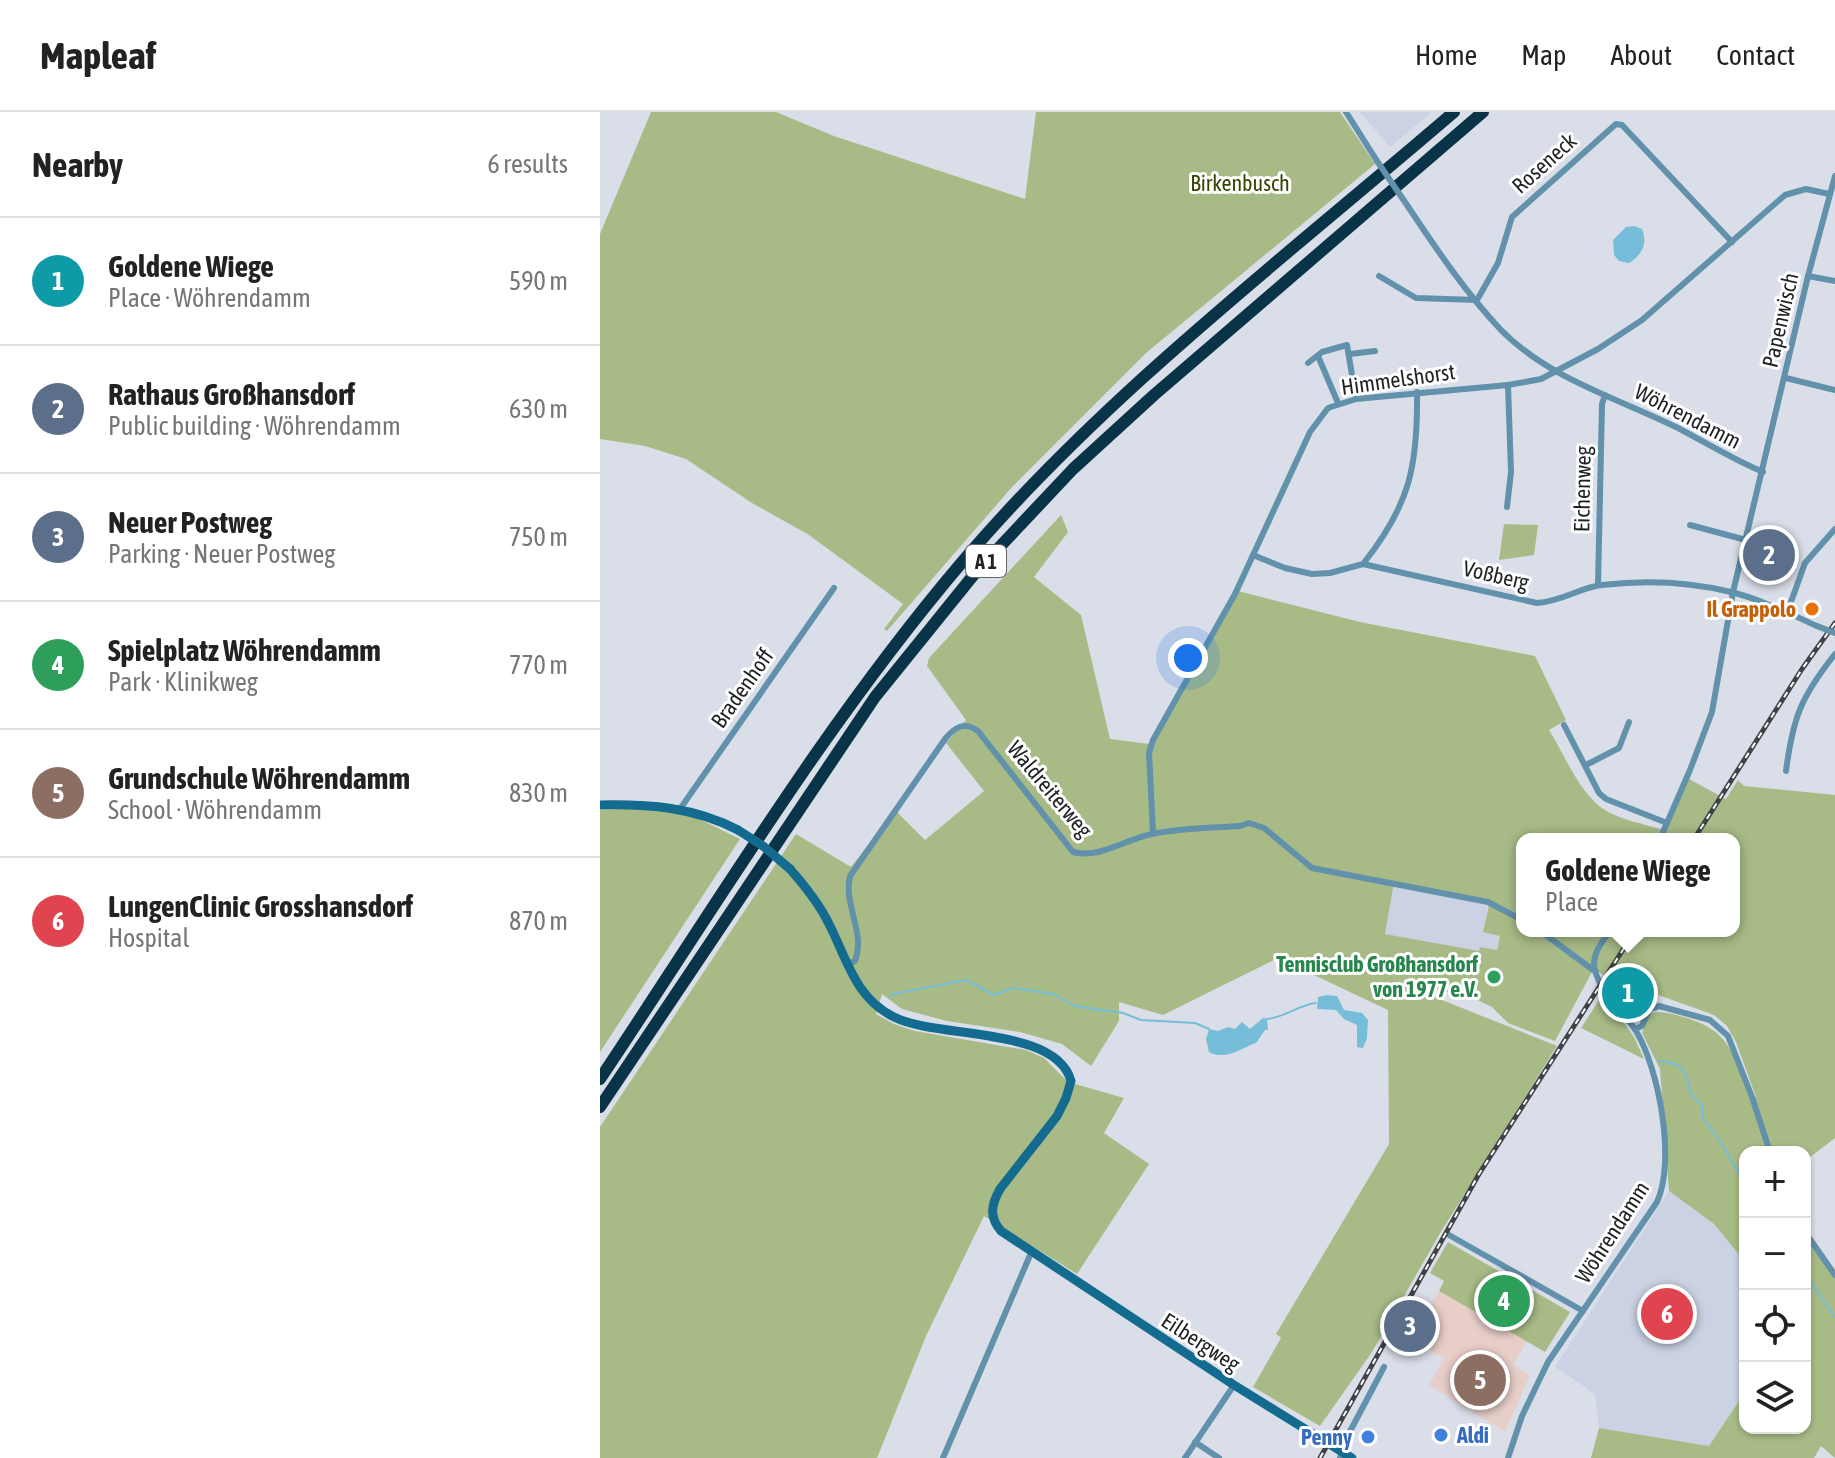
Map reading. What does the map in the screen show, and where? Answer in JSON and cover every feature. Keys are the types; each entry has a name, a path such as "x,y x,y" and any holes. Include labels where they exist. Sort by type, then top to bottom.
{"highway":[{"name":"A 1","path":"600,1079 860,689 964,559 1060,457 1140,383 1454,112"},
{"name":"A 1","path":"600,1107 866,710 976,572 1107,437 1483,112"}],"main road":[{"path":"600,805 680,809 714,819 763,846 790,869 807,889 829,923 847,965"},
{"name":"Eilbergweg","path":"847,965 860,989 894,1017 925,1028 1018,1042 1046,1053 1065,1069 1071,1081 1061,1108 1000,1189 992,1211 1001,1231 1345,1457"}],"street":[{"name":"Wöhrendamm","path":"1346,112 1443,258 1501,330 1556,371 1763,472"},
{"name":"Roseneck","path":"1477,300 1498,263 1512,217 1616,124 1622,125 1732,242"},
{"name":"Papenwisch","path":"1763,472 1808,276 1835,176"},
{"name":"Himmelshorst","path":"1153,833 1149,753 1153,740 1224,616 1310,432 1328,408 1356,399 1508,385 1541,379 1623,335 1671,297 1785,195 1806,189 1829,194"},
{"path":"1379,276 1416,298 1477,300"},
{"path":"1808,276 1835,281"},
{"path":"1308,363 1345,344 1348,346 1356,399"},
{"path":"1350,354 1375,351"},
{"path":"1318,356 1338,403"},
{"path":"1786,378 1835,390"},
{"path":"1507,507 1511,481 1508,385"},
{"path":"1363,564 1389,528 1409,486 1417,448 1417,392"},
{"name":"Eichenweg","path":"1598,585 1602,404 1605,395"},
{"path":"1663,833 1712,712 1733,592 1763,472"},
{"path":"1690,525 1746,540"},
{"path":"1787,613 1805,563 1835,529"},
{"name":"Voßberg","path":"1253,555 1285,568 1312,574 1330,573 1363,564 1537,603 1556,601 1598,585 1660,583 1733,592 1835,633"},
{"name":"Bradenhoff","path":"680,809 834,588"},
{"path":"1786,771 1790,737 1802,703 1809,687 1835,654"},
{"path":"1586,765 1623,745 1629,722"},
{"name":"Waldreiterweg","path":"847,965 855,961 860,943 847,888 850,876 897,804 945,739 953,729 962,725 978,731 1073,852 1096,853 1153,833 1249,823 1264,828 1312,868 1488,902 1516,917"},
{"path":"1564,725 1599,793 1606,799 1667,823"},
{"path":"1548,937 1596,972"},
{"path":"1596,972 1594,963 1597,950 1606,937"},
{"name":"Wöhrendamm","path":"1508,1458 1540,1376 1664,1187 1666,1170 1658,1087 1651,1061 1635,1029 1603,988 1596,972"},
{"path":"1635,1029 1642,1026 1649,1010 1659,1006 1710,1020 1728,1036 1768,1146"},
{"path":"1449,1235 1583,1311"},
{"path":"1811,1241 1835,1275"},
{"path":"943,1458 1031,1253"},
{"path":"1345,1457 1346,1439 1384,1367"},
{"path":"1185,1458 1234,1385"},
{"path":"1195,1442 1219,1458"}],"shaded area":[{"path":"1360,112 1432,112 1390,147"},
{"path":"1393,887 1488,905 1483,932 1500,936 1497,950 1480,947 1479,952 1385,934"},
{"path":"1669,1191 1714,1224 1739,1255 1739,1401 1709,1446 1599,1428 1595,1394 1555,1367"},
{"path":"1439,1291 1527,1341 1513,1365 1530,1375 1505,1432 1429,1385 1444,1359 1411,1338"}],"green space":[{"name":"Birkenbusch","path":"651,112 776,112 834,136 1025,199 1036,112 1340,112 1375,164 1146,353 1012,487 887,631 884,629 903,604 809,535 752,503 686,459 645,446 600,439 600,234"},
{"path":"1061,515 1068,532 1034,577 1081,615 1110,739 1150,744 1238,591 1360,622 1535,656 1566,720 1549,730 1583,788 1603,809 1627,820 1660,829 1668,825 1689,779 1726,799 1738,780 1744,786 1835,795 1835,1138 1811,1156 1811,1146 1739,1146 1739,1255 1714,1224 1669,1191 1660,1069 1642,1033 1650,1013 1673,1014 1702,1024 1714,1031 1729,1047 1749,1096 1756,1097 1727,1026 1714,1015 1650,992 1621,992 1552,937 1740,937 1740,833 1516,833 1516,914 1487,899 1394,882 1385,934 1479,951 1480,947 1497,950 1500,936 1483,932 1489,905 1516,920 1516,937 1542,937 1592,972 1555,1041 1508,1023 1492,1007 1469,996 1402,984 1557,1046 1439,1235 1372,1352 1320,1426 1253,1387 1281,1338 1276,1334 1389,1144 1388,1010 1278,958 1163,1015 1119,1002 1119,1021 1091,1066 1062,1044 1020,1032 947,1021 902,1009 882,994 876,1014 894,1024 915,1031 1026,1050 1044,1058 1068,1082 1124,1098 1104,1133 1149,1164 1077,1274 984,1216 926,1336 877,1458 600,1458 600,1127 796,834 851,867 895,810 925,840 984,791 946,743 966,720 927,666 929,658"},
{"path":"1504,524 1538,525 1534,555 1499,560"},
{"path":"637,808 689,814 740,839 600,1052 600,810"},
{"path":"1603,994 1634,1037 1644,1059 1581,1028"},
{"path":"1811,1241 1835,1275 1835,1458 1821,1446 1814,1458 1591,1458 1599,1428 1709,1446 1739,1401 1739,1434 1811,1434"},
{"path":"1448,1242 1570,1312 1545,1352 1439,1291 1444,1281 1430,1273"}],"water":[{"path":"1626,227 1642,229 1643,249 1629,263 1619,261 1614,255 1613,240"},
{"path":"1337,996 1344,1010 1362,1013 1368,1020 1363,1048 1357,1047 1357,1025 1344,1019 1336,1010 1317,1009 1318,997"},
{"path":"1263,1018 1267,1019 1268,1030 1256,1043 1233,1053 1221,1055 1209,1052 1206,1039 1209,1029 1235,1029 1242,1022 1250,1029"}],"waterway":[{"path":"889,997 966,980 994,995 1013,988 1054,994 1074,1006 1123,1013 1141,1020 1195,1023 1209,1029"},
{"path":"1267,1019 1316,1003"},
{"path":"1659,1061 1680,1067 1686,1075 1691,1095 1702,1105 1703,1119 1739,1174"},
{"path":"1811,1282 1835,1318"}],"railway":[{"path":"1698,833 1802,669 1835,623"},
{"path":"1320,1458 1479,1174 1631,937"}],"place":[{"name":"Rathaus Großhansdorf","path":"1769,555"},
{"name":"Il Grappolo","path":"1812,609"},
{"name":"Tennisclub Großhansdorf von 1977 e.V.","path":"1494,977"},
{"name":"Goldene Wiege","path":"1628,993"},
{"name":"Spielplatz Wöhrendamm","path":"1504,1301"},
{"name":"LungenClinic Grosshansdorf","path":"1667,1314"},
{"name":"Neuer Postweg","path":"1410,1326"},
{"name":"Grundschule Wöhrendamm","path":"1480,1380"},
{"name":"Aldi","path":"1441,1435"},
{"name":"Penny","path":"1368,1437"}]}
